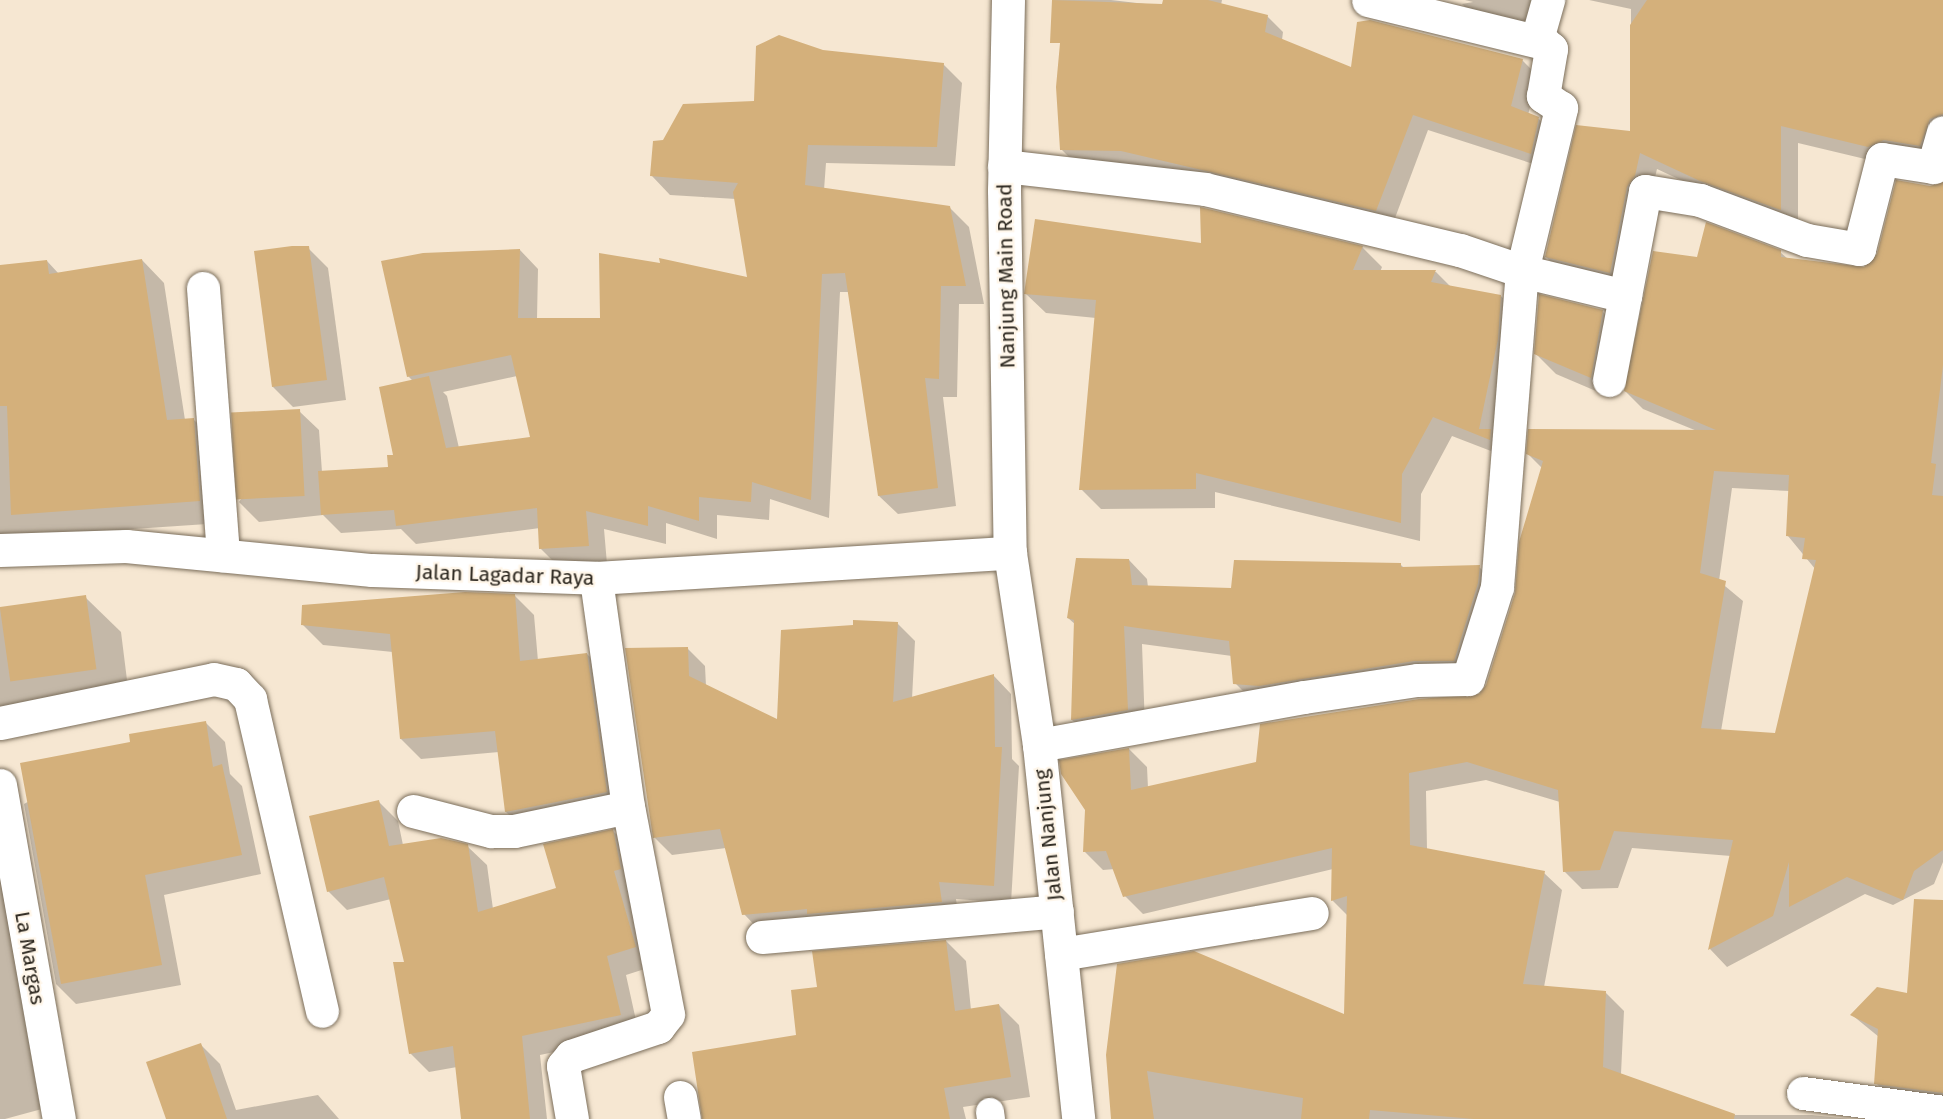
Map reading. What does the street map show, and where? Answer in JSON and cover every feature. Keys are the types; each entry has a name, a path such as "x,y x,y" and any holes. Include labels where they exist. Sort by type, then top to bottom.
{"street":[{"name":"Nanjung Main Road","path":"1008,0 1004,166 1010,553"},
{"path":"1039,745 1304,697 1417,680 1468,679 1497,587 1522,271 1561,108 1543,96 1551,50 1537,39 1368,0"},
{"path":"1537,39 1548,0"},
{"path":"1609,380 1645,191 1700,200 1807,240 1859,249 1882,159 1933,167 1943,132"},
{"path":"1004,166 1205,189 1460,250 1522,271 1625,296"},
{"path":"202,288 223,555"},
{"name":"Jalan Lagadar Raya","path":"0,550 126,546 439,574 596,579 1010,553"},
{"name":"Jalan Nanjung","path":"1010,553 1039,745 1078,1119"},
{"path":"572,1119 563,1066 571,1056 658,1027 668,1014 628,807 596,579"},
{"path":"0,723 214,680 236,684 250,699 322,1011"},
{"name":"La Margas","path":"0,785 59,1119"},
{"path":"414,812 491,831 514,831 628,807"},
{"path":"762,937 1057,911"},
{"path":"1061,954 1312,913"},
{"path":"1803,1093 1899,1114 1943,1112"}],"building":[{"path":"1052,0 1162,4 1163,0 1208,0 1268,15 1265,32 1351,67 1357,22 1370,20 1523,59 1511,106 1539,117 1531,154 1413,115 1376,211 1121,151 1060,150 1056,87 1060,43 1050,43"},
{"path":"1647,0 1943,0 1943,114 1930,119 1920,146 1884,140 1868,147 1781,126 1781,210 1700,181 1640,153 1635,176 1627,187 1610,273 1545,257 1576,125 1630,131 1630,25"},
{"path":"779,35 823,50 944,63 937,147 808,145 805,185 950,206 966,286 941,286 939,379 925,378 938,488 878,496 845,273 822,274 811,500 752,482 751,502 699,497 699,521 648,506 648,526 586,511 589,546 539,549 537,508 396,526 394,510 321,515 318,471 388,467 387,455 393,455 379,387 429,376 446,448 530,437 511,355 407,377 381,261 423,253 520,249 518,318 600,318 599,253 660,263 659,258 747,277 733,192 738,183 650,176 653,141 663,140 683,104 754,101 756,46"},
{"path":"1896,180 1930,186 1943,182 1943,365 1931,463 1936,464 1932,495 1943,496 1943,850 1914,871 1903,900 1847,877 1789,907 1789,862 1773,916 1708,950 1733,840 1614,831 1600,870 1563,872 1558,790 1467,762 1409,773 1410,845 1545,871 1523,984 1606,991 1603,1067 1735,1114 1734,1119 1474,1119 1370,1110 1369,1119 1301,1119 1303,1098 1147,1071 1154,1119 1111,1119 1106,1055 1117,964 1194,951 1344,1014 1347,896 1331,901 1332,848 1123,897 1106,851 1083,852 1085,810 1061,774 1059,760 1129,748 1131,790 1256,762 1260,724 1419,699 1479,694 1486,685 1515,593 1519,542 1543,461 1526,454 1528,429 1716,430 1624,391 1653,251 1697,257 1706,222 1781,250 1781,257 1864,267 1877,254","holes":["1714,471 1789,475 1786,536 1805,538 1802,559 1816,560 1775,733 1701,728 1726,581 1700,573"]},
{"path":"1200,207 1363,246 1353,270 1436,270 1431,282 1501,295 1498,339 1479,429 1491,429 1490,440 1433,417 1402,474 1401,523 1196,473 1196,489 1079,490 1096,300 1024,294 1035,219 1201,243"},
{"path":"309,246 327,380 272,387 254,251"},
{"path":"142,259 167,420 194,418 200,501 11,515 7,406 0,406 0,265 47,260 49,274"},
{"path":"1539,294 1603,310 1591,378 1534,354"},
{"path":"300,409 305,496 236,499 231,413"},
{"path":"1076,558 1129,559 1132,585 1231,588 1234,560 1401,563 1401,567 1480,565 1478,583 1454,661 1414,661 1259,686 1233,684 1229,641 1124,626 1128,710 1071,720 1074,620 1067,618"},
{"path":"465,592 515,594 520,661 587,653 607,792 505,812 495,731 400,739 390,634 301,625 302,605"},
{"path":"86,595 96,669 10,681 0,607"},
{"path":"853,620 898,622 893,702 994,674 995,747 1002,747 994,886 939,882 942,902 807,914 807,909 742,915 720,829 653,838 625,648 688,647 689,676 777,719 781,630 853,625"},
{"path":"206,721 213,767 222,764 242,855 145,875 162,965 61,984 20,763 130,742 129,734"},
{"path":"379,800 389,846 441,838 468,844 478,912 556,888 543,844 613,829 621,869 614,871 636,947 607,956 621,1015 522,1036 530,1119 461,1119 453,1046 409,1054 393,962 404,962 384,877 327,892 309,816"},
{"path":"1914,899 1943,900 1943,1093 1874,1084 1878,1029 1850,1015 1877,987 1907,993"},
{"path":"946,940 955,1011 999,1004 1011,1077 944,1088 950,1119 702,1119 692,1052 796,1035 791,990 817,987 812,951"},
{"path":"201,1043 227,1119 166,1119 146,1062"}]}
